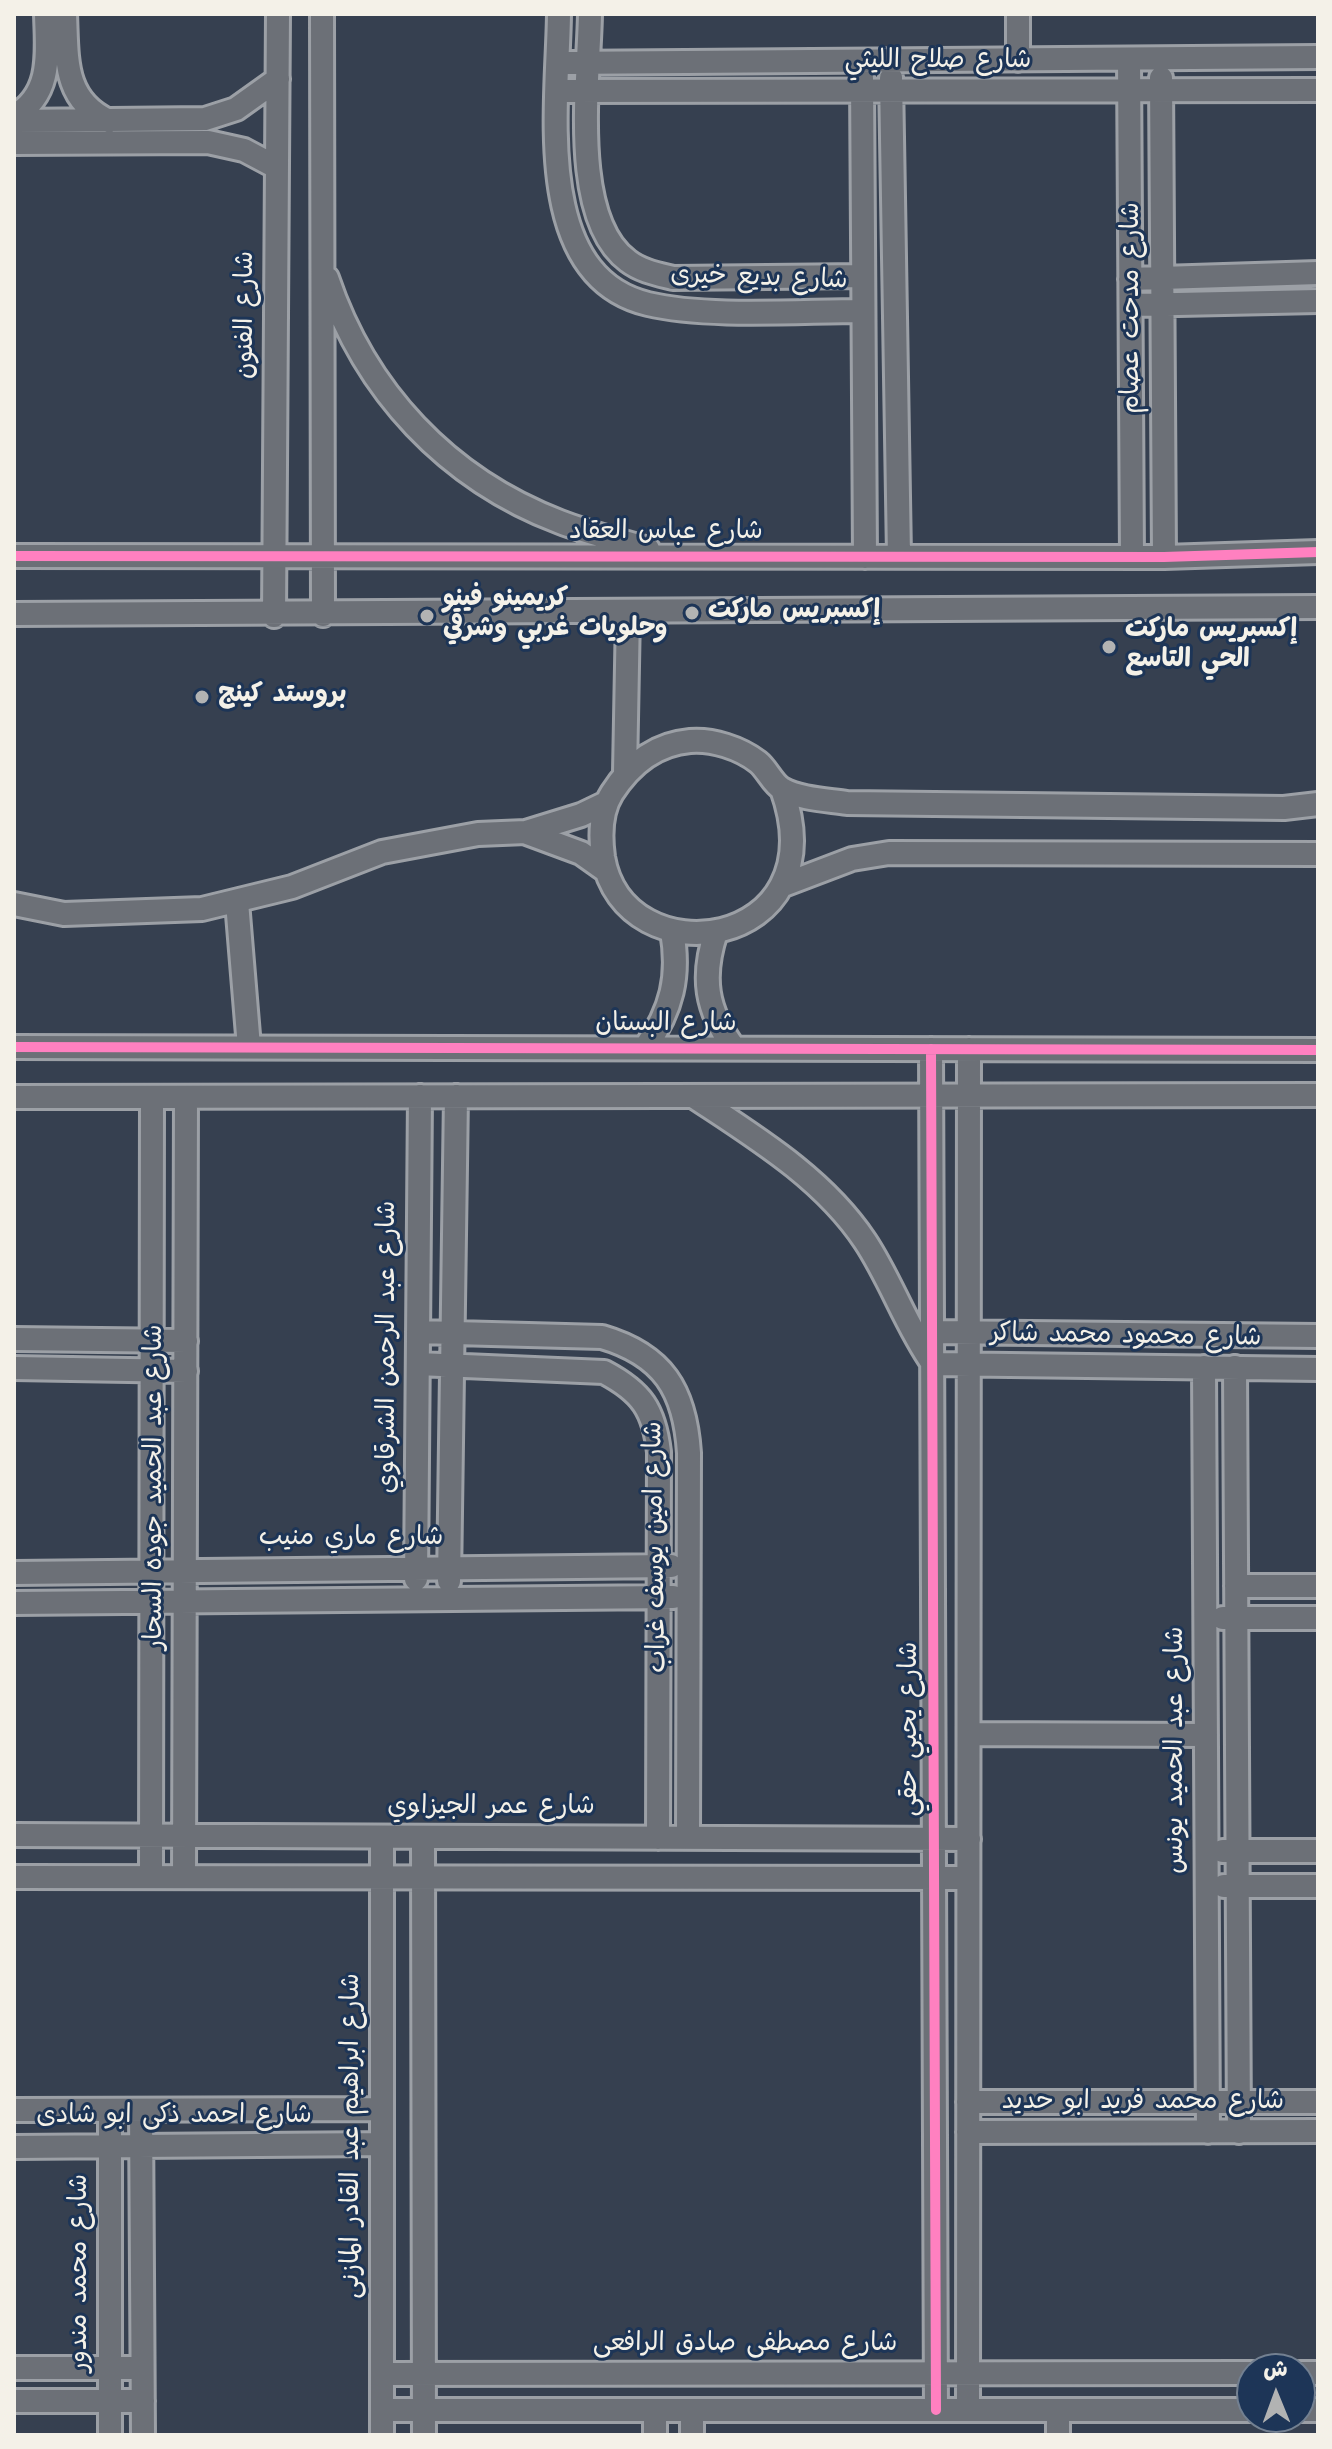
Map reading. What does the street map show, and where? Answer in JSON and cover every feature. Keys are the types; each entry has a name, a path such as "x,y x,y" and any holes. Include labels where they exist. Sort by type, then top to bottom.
{"street":[{"path":"14,119 36,98 44,80 46,14"},
{"path":"65,14 69,79 85,106 111,121"},
{"name":"شارع الفنون","path":"274,616 278,14"},
{"path":"322,14 323,615"},
{"name":"شارع بديع خيرى","path":"559,14 561,202 570,236 588,265 614,289 646,304 680,310 862,311"},
{"name":"شارع بديع خيرى","path":"590,14 590,183 597,213 609,242 627,260 649,272 673,278 861,276"},
{"path":"1018,14 1018,60"},
{"name":"شارع صلاح الليثي","path":"559,63 1318,57"},
{"name":"شارع مدحت عصام","path":"1161,58 1164,557"},
{"name":"شارع مدحت عصام","path":"1129,59 1132,557"},
{"path":"862,61 865,557"},
{"path":"891,61 899,556"},
{"path":"14,119 205,119 236,109 278,79"},
{"name":"شارع صلاح الليثي","path":"558,91 1318,90"},
{"path":"14,143 208,142 244,150 276,167"},
{"path":"321,261 338,311 361,358 391,401 427,440 467,473 512,501 560,522 672,556"},
{"path":"1130,279 1318,273"},
{"path":"1131,305 1318,301"},
{"name":"شارع عباس العقاد","path":"14,556 1164,557 1318,552"},
{"path":"14,614 274,616 1318,607"},
{"path":"625,772 628,613"},
{"path":"690,741 726,745 758,762 782,789 793,821 793,854 781,886 764,907 742,923 716,932 672,931 643,918 621,897 605,870 600,836 606,803 625,772 655,750 690,741"},
{"path":"782,789 814,798 881,804 1284,808 1318,804"},
{"path":"14,904 64,914 173,911 237,902 292,887 382,852 430,841 526,832 554,825 606,803"},
{"path":"526,832 581,853 605,870"},
{"path":"781,886 840,863 889,853 1318,854"},
{"path":"237,902 249,1047"},
{"path":"645,1048 665,1016 676,981 672,931"},
{"path":"716,932 707,968 710,1005 719,1028 734,1048"},
{"name":"شارع البستان","path":"14,1047 1318,1050"},
{"name":"شارع يحيي حقي","path":"931,1049 936,2410"},
{"path":"968,2410 969,1049"},
{"path":"14,1097 1318,1095"},
{"name":"شارع عبد الرحمن الشرقاوي","path":"416,1598 420,1096"},
{"path":"449,1598 456,1096"},
{"path":"693,1096 791,1163 830,1199 864,1239 933,1364"},
{"name":"شارع عبد الحميد جوده السحار","path":"151,1877 152,1097"},
{"name":"شارع عبد الحميد جوده السحار","path":"184,1877 186,1097"},
{"name":"شارع امين يوسف غراب","path":"418,1332 602,1337 627,1344 649,1359 668,1377 681,1401 687,1426 688,1838"},
{"name":"شارع محمود محمد شاكر","path":"933,1332 1318,1336"},
{"path":"14,1339 186,1341"},
{"name":"شارع امين يوسف غراب","path":"418,1364 604,1372 627,1384 645,1403 656,1427 658,1838"},
{"name":"شارع محمود محمد شاكر","path":"933,1364 1318,1369"},
{"name":"شارع عبد الحميد يونس","path":"1204,1367 1208,2132"},
{"path":"1235,1367 1239,2132"},
{"path":"14,1368 186,1371"},
{"name":"شارع ماري منيب","path":"14,1573 689,1565"},
{"path":"1236,1586 1318,1586"},
{"path":"14,1603 185,1599 689,1597"},
{"path":"1205,1618 1318,1618"},
{"path":"969,1734 1206,1735"},
{"name":"شارع عمر الجيزاوي","path":"14,1835 969,1839"},
{"name":"شارع ابراهيم عبد القادر المازنى","path":"382,1837 382,2435"},
{"path":"423,1837 424,2435"},
{"path":"1207,1851 1318,1851"},
{"path":"14,1877 968,1878"},
{"path":"1207,1886 1318,1886"},
{"name":"شارع محمد فريد ابو حديد","path":"968,2102 1318,2102"},
{"name":"شارع احمد ذكى ابو شادى","path":"14,2110 382,2109"},
{"name":"شارع محمد مندور","path":"110,2110 110,2435"},
{"path":"141,2111 143,2435"},
{"name":"شارع محمد فريد ابو حديد","path":"968,2132 1318,2131"},
{"name":"شارع احمد ذكى ابو شادى","path":"14,2147 382,2144"},
{"path":"14,2368 142,2368"},
{"name":"شارع مصطفى صادق الرافعى","path":"382,2374 1236,2373"},
{"path":"14,2401 143,2401"},
{"path":"382,2410 1236,2410"},
{"path":"655,2410 655,2435"},
{"path":"692,2410 692,2435"},
{"path":"1058,2410 1058,2435"}],"cycle path":[{"path":"14,556 1164,557 1318,552"},
{"path":"14,1047 1318,1050"},
{"path":"931,1049 936,2410"}],"place":[{"name":"إكسبريس ماركت","path":"692,613"},
{"name":"كريمينو فينو وحلويات غربي وشرقي","path":"427,616"},
{"name":"إكسبريس ماركت الحي التاسع","path":"1109,647"},
{"name":"بروستد كينج","path":"202,697"}]}
